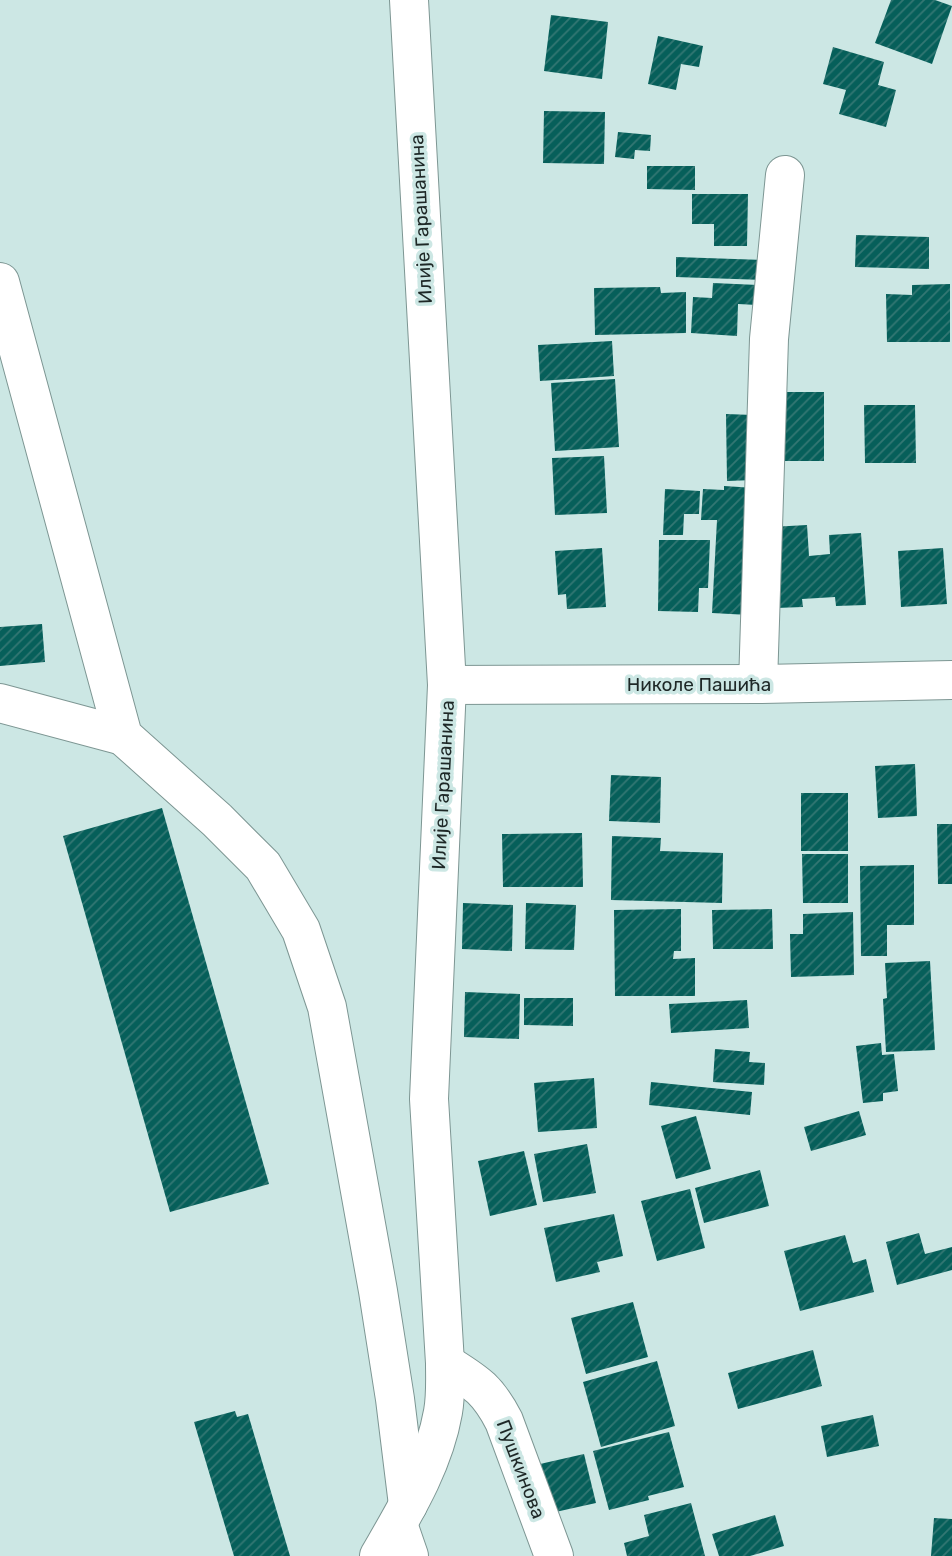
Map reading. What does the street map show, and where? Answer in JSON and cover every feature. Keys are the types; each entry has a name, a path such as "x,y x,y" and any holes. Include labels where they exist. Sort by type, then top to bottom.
{"main road":[{"name":"Илије Гарашанина","path":"399,1535 438,1432 445,1392 429,1099 447,685 409,0"},
{"path":"758,684 769,339 785,175"},
{"path":"0,282 123,736"},
{"name":"Николе Пашића","path":"447,685 952,680"},
{"path":"0,703 123,736 217,820 263,866 301,930 327,1007 378,1291 395,1399 399,1535"},
{"name":"Пушкинова","path":"445,1363 480,1386 495,1403 554,1556"}],"building":[{"path":"891,0 935,0 952,6 932,64 875,43"},
{"path":"551,15 608,22 602,79 544,71"},
{"path":"658,36 703,46 699,67 681,64 676,90 648,84"},
{"path":"833,47 884,62 878,85 896,90 886,127 839,114 846,90 823,84"},
{"path":"544,111 605,112 604,164 543,163"},
{"path":"618,132 651,135 650,151 635,150 634,159 615,157"},
{"path":"647,166 695,166 695,190 647,189"},
{"path":"692,194 748,194 747,246 714,246 714,224 692,224"},
{"path":"856,235 929,237 929,269 855,267"},
{"path":"676,257 764,260 764,280 676,277"},
{"path":"713,283 758,285 757,305 738,304 737,336 691,333 693,297 712,298"},
{"path":"950,284 950,342 887,342 886,294 912,295 912,285"},
{"path":"660,287 661,293 686,292 686,333 595,335 594,288"},
{"path":"612,341 614,376 540,381 538,345"},
{"path":"615,379 619,447 555,451 551,383"},
{"path":"774,392 824,392 824,461 774,461"},
{"path":"864,405 915,405 916,463 865,463"},
{"path":"726,414 753,415 754,480 727,481"},
{"path":"604,456 607,513 555,515 552,458"},
{"path":"724,486 755,488 749,615 712,613 717,520 701,520 703,489 724,490"},
{"path":"665,489 700,491 699,514 684,514 683,535 663,535"},
{"path":"807,525 809,556 830,554 829,535 861,533 866,605 836,606 835,597 802,599 803,607 776,608 771,527"},
{"path":"659,540 710,540 708,588 699,588 698,612 658,611"},
{"path":"602,548 606,607 567,609 566,594 558,595 555,551"},
{"path":"943,548 947,604 901,607 898,551"},
{"path":"42,624 45,662 0,666 0,627"},
{"path":"915,764 917,816 878,818 875,766"},
{"path":"611,775 661,777 660,823 609,821"},
{"path":"801,793 848,793 848,851 801,851"},
{"path":"162,808 269,1184 170,1212 63,836"},
{"path":"937,824 952,824 952,884 938,884"},
{"path":"582,833 583,887 503,887 502,834"},
{"path":"612,836 661,838 660,851 723,853 722,903 611,900"},
{"path":"802,854 848,854 848,903 803,903"},
{"path":"914,865 914,925 887,925 887,956 861,956 860,866"},
{"path":"463,903 513,905 512,951 462,949"},
{"path":"526,903 576,905 574,950 525,949"},
{"path":"681,909 681,951 674,951 673,959 695,958 695,996 615,996 614,910"},
{"path":"772,909 773,949 713,949 712,910"},
{"path":"853,912 854,975 791,977 790,934 803,934 803,914"},
{"path":"930,961 935,1050 886,1052 883,999 887,998 885,963"},
{"path":"465,992 520,994 519,1039 464,1037"},
{"path":"524,998 573,998 573,1026 524,1025"},
{"path":"747,1000 749,1028 671,1033 669,1004"},
{"path":"881,1043 882,1055 894,1054 898,1091 883,1093 883,1101 863,1103 856,1046"},
{"path":"715,1049 750,1052 749,1062 765,1063 764,1085 713,1082"},
{"path":"594,1078 597,1128 538,1132 534,1083"},
{"path":"651,1082 752,1092 750,1115 649,1105"},
{"path":"859,1111 866,1135 811,1151 804,1127"},
{"path":"696,1116 711,1169 676,1179 661,1126"},
{"path":"587,1144 596,1193 543,1202 534,1154"},
{"path":"524,1151 537,1205 490,1216 478,1161"},
{"path":"760,1170 769,1206 704,1223 695,1188"},
{"path":"690,1189 705,1248 657,1261 641,1201"},
{"path":"614,1214 623,1256 597,1262 600,1272 556,1282 544,1228"},
{"path":"919,1233 925,1254 952,1247 952,1270 897,1285 886,1242"},
{"path":"845,1235 853,1263 866,1259 874,1292 800,1311 784,1251"},
{"path":"633,1302 648,1357 586,1374 571,1318"},
{"path":"813,1350 822,1386 738,1409 728,1373"},
{"path":"657,1361 675,1426 601,1447 583,1382"},
{"path":"235,1411 237,1417 248,1414 290,1556 234,1556 194,1422"},
{"path":"873,1415 879,1446 827,1457 821,1426"},
{"path":"669,1432 684,1487 648,1496 649,1500 609,1510 593,1451"},
{"path":"584,1454 596,1503 551,1513 540,1464"},
{"path":"691,1503 705,1556 627,1556 624,1543 649,1536 644,1515"},
{"path":"775,1515 784,1546 750,1556 719,1556 712,1534"},
{"path":"934,1518 952,1519 952,1556 931,1556"}]}
